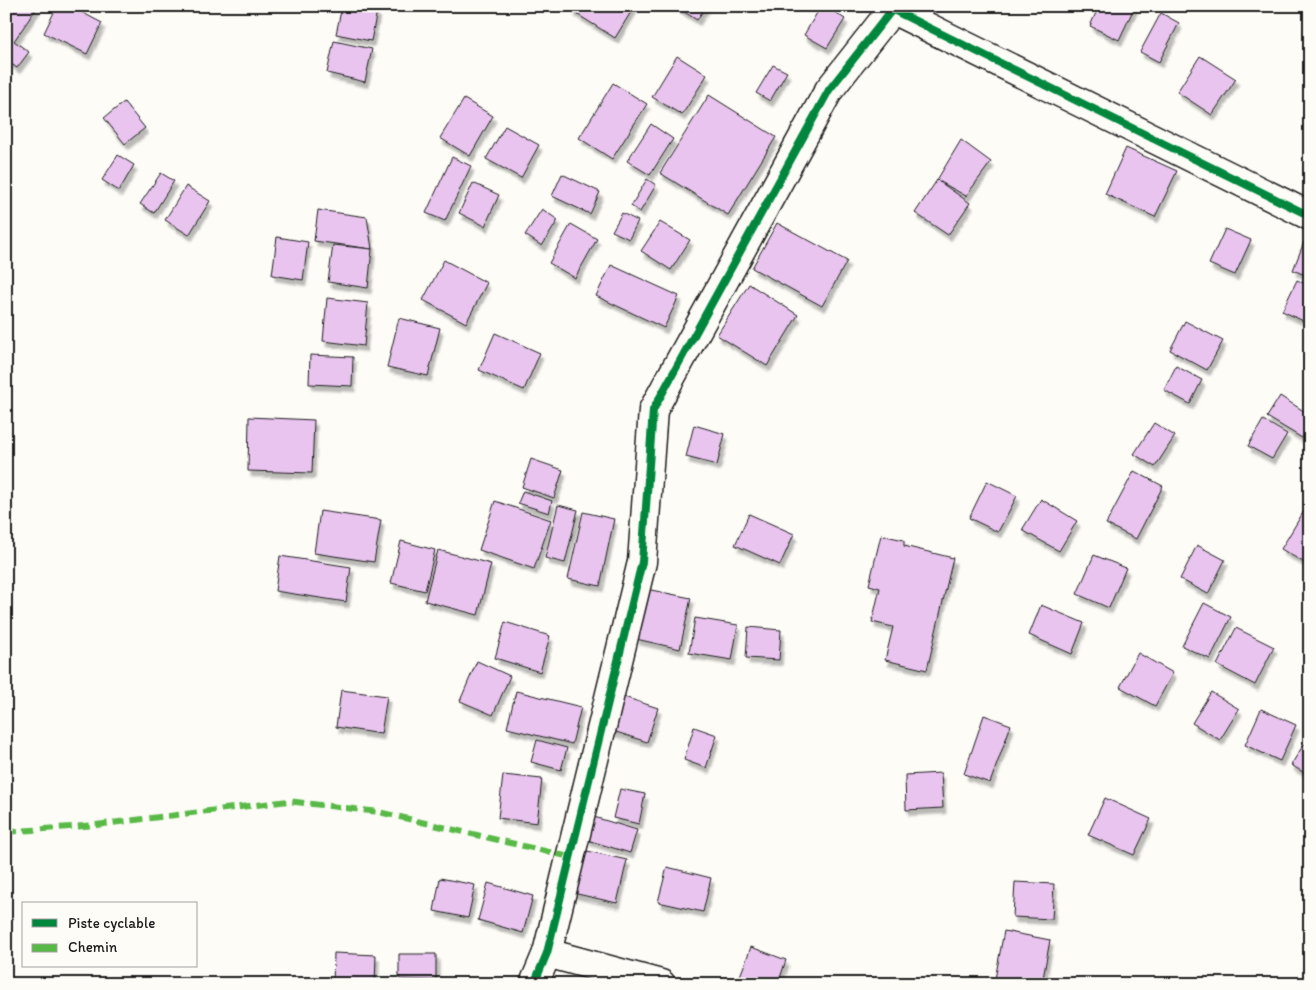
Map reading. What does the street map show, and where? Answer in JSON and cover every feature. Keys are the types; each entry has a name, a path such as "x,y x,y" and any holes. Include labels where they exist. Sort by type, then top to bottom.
{"street":[{"path":"534,984 547,952 642,562 653,410 829,90 891,8 1310,216"},
{"path":"547,952 661,984"}],"building":[{"path":"6,6 38,6 14,41 29,52 17,68 6,60"},
{"path":"57,6 70,6 102,23 87,54 44,33"},
{"path":"342,6 356,6 377,11 371,41 336,34"},
{"path":"575,6 634,7 615,38 572,11"},
{"path":"675,6 706,6 697,20"},
{"path":"821,6 825,6 845,19 827,48 804,35"},
{"path":"1099,6 1135,6 1119,40 1090,26"},
{"path":"1161,13 1179,23 1159,62 1140,52"},
{"path":"334,41 372,49 365,82 327,73"},
{"path":"677,56 707,75 682,115 652,97"},
{"path":"1200,56 1236,79 1212,115 1177,92"},
{"path":"773,65 787,72 770,101 756,93"},
{"path":"613,83 647,104 612,159 579,138"},
{"path":"709,95 776,137 728,215 660,173"},
{"path":"464,99 493,116 470,156 440,138"},
{"path":"124,102 145,128 125,144 104,118"},
{"path":"651,124 673,139 650,175 627,161"},
{"path":"505,126 539,145 521,178 486,159"},
{"path":"961,140 991,162 966,196 937,180"},
{"path":"1126,148 1177,171 1155,217 1105,194"},
{"path":"118,155 134,165 119,191 102,180"},
{"path":"452,157 471,166 445,221 426,213"},
{"path":"161,173 174,181 154,213 140,204"},
{"path":"562,174 600,192 590,214 552,196"},
{"path":"647,179 656,185 640,212 631,206"},
{"path":"937,180 970,203 948,235 915,213"},
{"path":"473,183 499,195 485,226 459,213"},
{"path":"186,186 210,201 189,235 165,220"},
{"path":"542,209 558,220 542,246 525,235"},
{"path":"318,210 367,217 372,249 314,241"},
{"path":"622,213 638,221 629,239 612,231"},
{"path":"660,222 690,240 671,270 641,251"},
{"path":"777,223 847,261 822,306 752,268"},
{"path":"571,224 597,239 575,278 549,263"},
{"path":"1225,229 1251,240 1235,275 1209,264"},
{"path":"277,237 308,242 303,280 272,275"},
{"path":"1304,242 1310,244 1310,277 1293,270"},
{"path":"333,245 372,249 368,288 328,282"},
{"path":"444,260 487,283 466,323 423,300"},
{"path":"611,265 679,296 664,328 596,296"},
{"path":"1297,280 1310,286 1310,324 1282,311"},
{"path":"749,284 798,315 767,366 717,335"},
{"path":"327,298 368,303 364,346 323,341"},
{"path":"399,318 440,328 428,376 387,367"},
{"path":"1185,321 1223,341 1207,370 1170,350"},
{"path":"495,333 540,353 524,390 479,370"},
{"path":"310,355 353,357 352,386 309,384"},
{"path":"1176,366 1202,380 1190,404 1164,390"},
{"path":"1280,396 1310,415 1310,426 1302,438 1267,417"},
{"path":"249,417 314,420 312,473 248,471"},
{"path":"1263,420 1287,434 1272,459 1248,446"},
{"path":"1154,423 1175,436 1155,467 1134,454"},
{"path":"694,425 725,434 717,465 686,457"},
{"path":"531,459 563,470 554,498 522,487"},
{"path":"1134,471 1163,486 1136,539 1106,524"},
{"path":"987,481 1017,496 998,532 969,518"},
{"path":"523,491 552,501 549,513 518,503"},
{"path":"1041,499 1077,521 1059,551 1022,530"},
{"path":"495,501 551,520 534,569 479,550"},
{"path":"558,505 578,510 565,563 545,558"},
{"path":"320,511 381,520 374,562 314,553"},
{"path":"1304,511 1310,514 1310,562 1308,565 1281,549"},
{"path":"583,512 614,519 600,586 568,579"},
{"path":"749,514 794,534 780,565 735,545"},
{"path":"881,535 904,540 904,546 953,558 927,670 885,660 893,627 872,622 880,588 869,585"},
{"path":"401,541 435,550 425,591 391,583"},
{"path":"1197,545 1225,560 1208,594 1180,579"},
{"path":"438,550 491,564 478,615 425,601"},
{"path":"1094,555 1126,568 1109,608 1077,594"},
{"path":"280,556 351,567 346,602 275,591"},
{"path":"646,589 691,598 680,649 636,639"},
{"path":"1204,603 1231,617 1210,659 1182,646"},
{"path":"1041,605 1084,623 1072,654 1029,635"},
{"path":"695,618 738,625 732,660 689,653"},
{"path":"505,622 550,636 540,672 495,658"},
{"path":"748,627 781,630 779,660 746,658"},
{"path":"1236,628 1274,647 1255,685 1217,665"},
{"path":"1138,653 1173,673 1155,706 1120,687"},
{"path":"477,661 510,676 493,715 460,701"},
{"path":"341,690 387,696 381,734 336,727"},
{"path":"516,691 581,707 572,744 507,728"},
{"path":"1211,692 1239,709 1220,740 1192,723"},
{"path":"621,696 658,708 647,742 610,730"},
{"path":"1261,709 1296,725 1280,761 1245,745"},
{"path":"984,715 1011,725 990,783 964,774"},
{"path":"694,727 717,735 706,768 684,760"},
{"path":"537,740 567,748 561,770 531,762"},
{"path":"1304,744 1310,747 1310,776 1291,765"},
{"path":"941,773 943,808 906,810 905,775"},
{"path":"503,775 542,779 537,823 498,818"},
{"path":"620,789 645,794 639,824 613,818"},
{"path":"1105,798 1151,819 1134,855 1088,835"},
{"path":"594,817 637,830 630,853 587,840"},
{"path":"583,850 627,860 617,903 573,893"},
{"path":"667,867 711,878 703,912 658,902"},
{"path":"440,878 475,885 468,918 434,911"},
{"path":"1015,882 1054,884 1052,919 1013,917"},
{"path":"488,883 533,896 523,933 478,920"},
{"path":"1004,931 1050,940 1042,984 1021,984 995,979"},
{"path":"751,947 786,960 778,984 737,984"},
{"path":"334,953 376,955 375,984 333,984"},
{"path":"399,954 436,954 436,980 399,979"}],"marked path":[{"path":"97,6 105,10"},
{"path":"6,832 96,825 288,801 379,812 570,857"}],"cycle path":[{"path":"885,6 1310,216"},
{"path":"534,984 547,953 642,562 653,410 829,90 895,6"}]}
